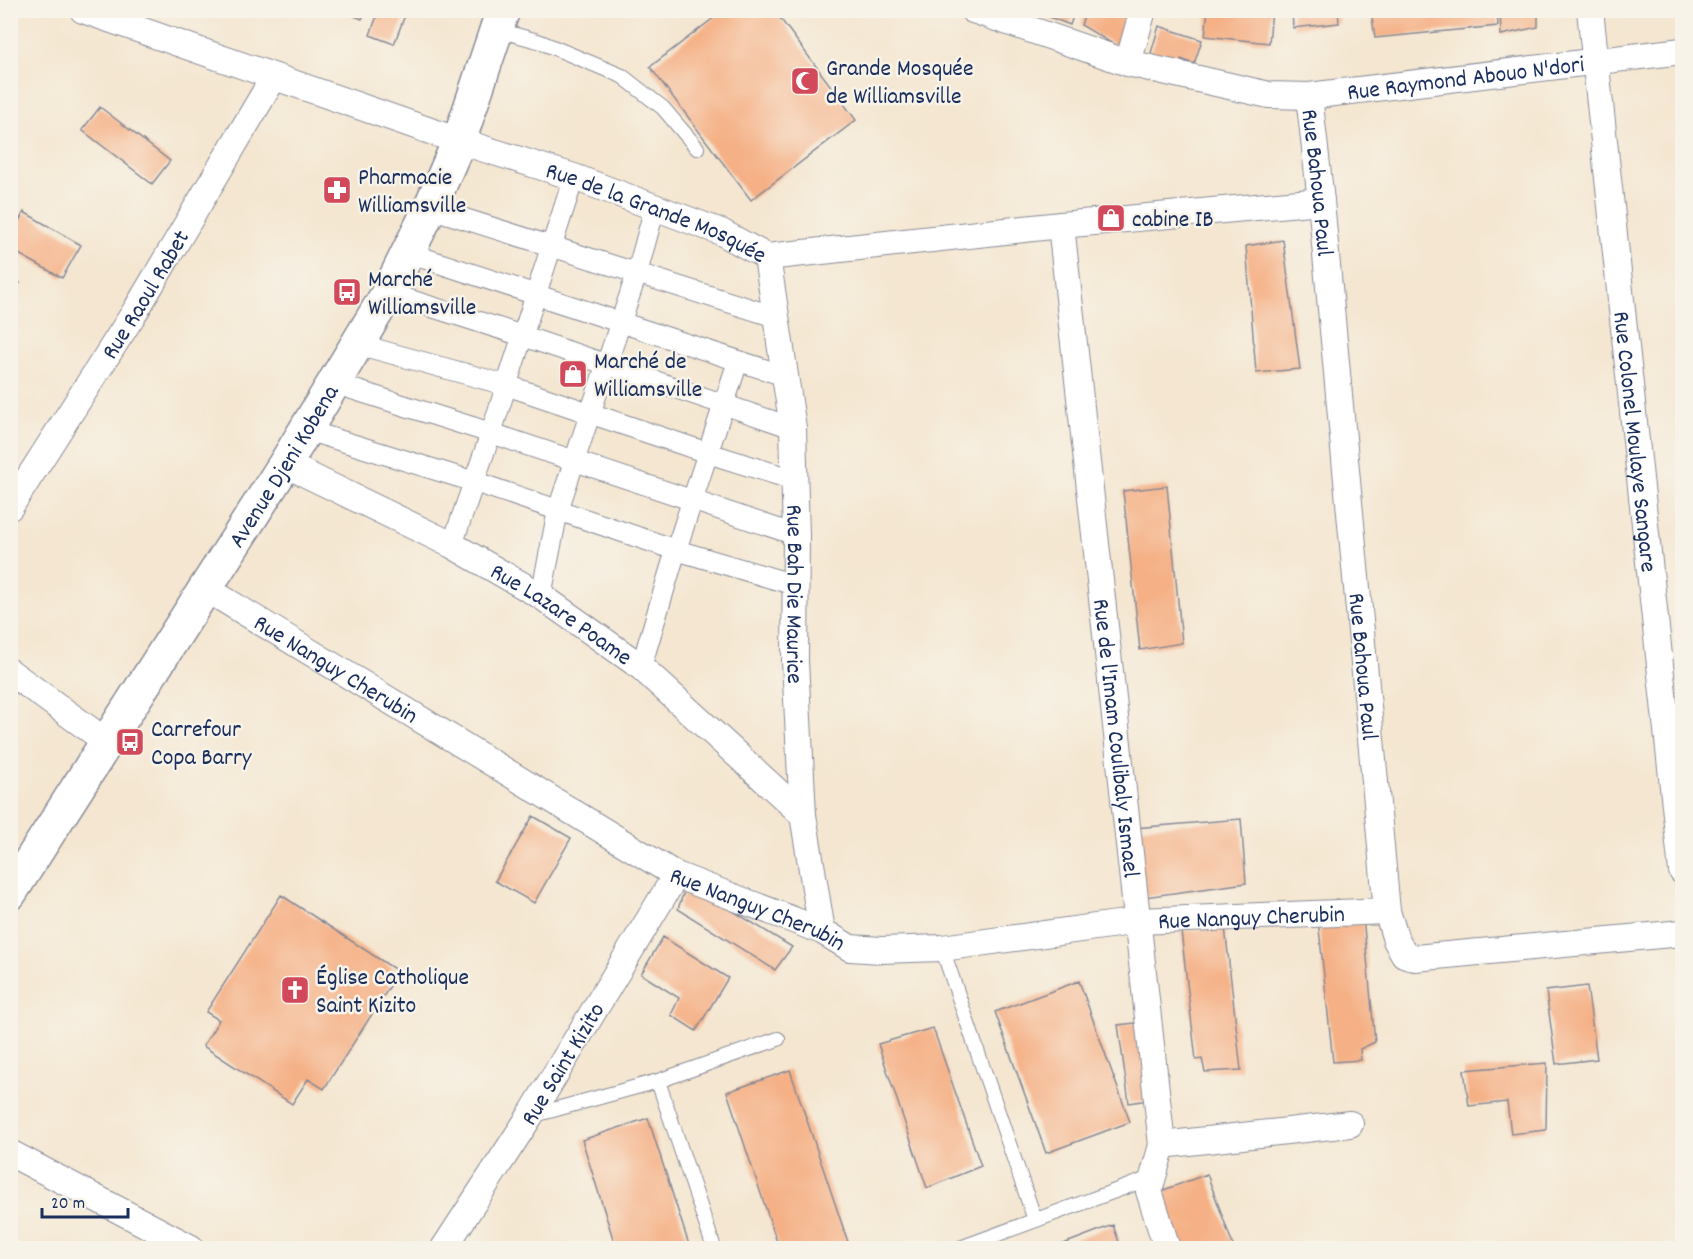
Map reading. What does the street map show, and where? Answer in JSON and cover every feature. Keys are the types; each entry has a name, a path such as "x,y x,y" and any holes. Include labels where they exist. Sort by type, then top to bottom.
{"street":[{"name":"Rue de la Grande Mosquée","path":"83,10 459,141 574,177 721,232 767,258 1061,225 1321,201"},
{"name":"Rue Raymond Abouo N'dori","path":"973,10 1128,63 1269,95 1310,96 1683,51"},
{"path":"1128,63 1143,10"},
{"name":"Rue Colonel Moulaye Sangare","path":"1590,10 1683,871"},
{"name":"Avenue Djeni Kobena","path":"10,893 285,464 388,293 430,208 459,141 500,20"},
{"name":"Rue Raoul Rabet","path":"10,507 136,310 274,77"},
{"name":"Rue Bahoua Paul","path":"1310,96 1387,911 1396,940 1404,954 1415,958 1683,933"},
{"path":"452,545 475,482 574,177"},
{"path":"541,596 558,510 637,273 656,207"},
{"path":"430,208 776,317"},
{"name":"Rue de l'Imam Coulibaly Ismael","path":"1061,225 1162,1144 1149,1191 1167,1248"},
{"path":"408,253 537,293 785,376"},
{"name":"Rue Bah Die Maurice","path":"767,258 793,428 796,535 795,661 803,815 822,930"},
{"path":"388,293 523,336 793,428"},
{"path":"357,344 507,385 794,480"},
{"path":"641,667 676,550 738,361"},
{"path":"333,383 796,535"},
{"path":"306,430 475,482 676,550 795,585"},
{"name":"Rue Lazare Poame","path":"285,464 452,545 541,596 641,667 803,815"},
{"name":"Rue Nanguy Cherubin","path":"205,588 676,875 822,930 850,948 881,950 942,948 1139,921 1387,911"},
{"path":"10,672 107,742"},
{"name":"Rue Saint Kizito","path":"444,1248 530,1116 676,875"},
{"path":"1162,1144 1350,1124"},
{"path":"10,1153 191,1248"}],"lane":[{"path":"500,20 538,41 622,76 663,108 697,148"},
{"path":"942,948 1035,1220"},
{"path":"530,1116 657,1081 778,1039"},
{"path":"657,1081 714,1248"},
{"path":"960,1248 1153,1177"}],"building":[{"path":"339,10 365,10 362,19"},
{"path":"379,10 407,10 394,44 370,35"},
{"name":"Grande Mosquée de Williamsville","path":"724,10 774,10 856,120 751,200 650,67"},
{"path":"1040,10 1075,10 1070,25 1039,13"},
{"path":"1086,10 1133,10 1123,50 1081,25"},
{"path":"1208,10 1272,10 1269,43 1205,36"},
{"path":"1292,10 1338,10 1339,23 1293,28"},
{"path":"1371,10 1497,10 1498,26 1375,38"},
{"path":"1500,10 1538,10 1538,27 1501,35"},
{"path":"1159,26 1202,40 1194,64 1181,59 1177,73 1148,63"},
{"path":"100,107 170,161 152,184 82,130"},
{"path":"24,212 81,245 62,278 10,249 10,236"},
{"path":"1283,240 1300,369 1256,373 1246,246"},
{"path":"10,275 20,283 10,295"},
{"path":"1167,486 1182,643 1140,650 1123,491"},
{"path":"533,816 571,838 534,903 495,881"},
{"path":"1241,819 1246,883 1145,897 1134,828"},
{"path":"687,883 792,947 775,970 678,909"},
{"name":"Église Catholique Saint Kizito","path":"281,895 399,972 324,1089 308,1079 292,1104 203,1046 219,1020 206,1012"},
{"path":"1363,916 1375,1042 1360,1049 1361,1060 1333,1062 1318,919"},
{"path":"1225,927 1241,1070 1205,1072 1202,1059 1196,1060 1181,931"},
{"path":"663,937 728,978 696,1031 671,1015 679,998 641,974"},
{"path":"1079,981 1130,1122 1046,1153 995,1012"},
{"path":"1587,986 1597,1059 1556,1064 1546,991"},
{"path":"1144,1022 1155,1099 1129,1103 1118,1025"},
{"path":"933,1028 981,1166 927,1188 878,1044"},
{"path":"1547,1063 1546,1130 1511,1134 1507,1102 1469,1106 1464,1070"},
{"path":"790,1070 850,1248 779,1248 727,1092"},
{"path":"648,1118 690,1248 616,1248 582,1140"},
{"path":"1207,1174 1234,1248 1173,1248 1153,1194"},
{"path":"1113,1225 1121,1248 1053,1248"}],"place":[{"name":"Grande Mosquée de Williamsville","path":"805,81"},
{"name":"Pharmacie Williamsville","path":"337,190"},
{"name":"cabine IB","path":"1111,218"},
{"name":"Marché Williamsville","path":"347,292"},
{"name":"Marché de Williamsville","path":"573,374"},
{"name":"Carrefour Copa Barry","path":"130,742"},
{"name":"Église Catholique Saint Kizito","path":"295,990"}]}
